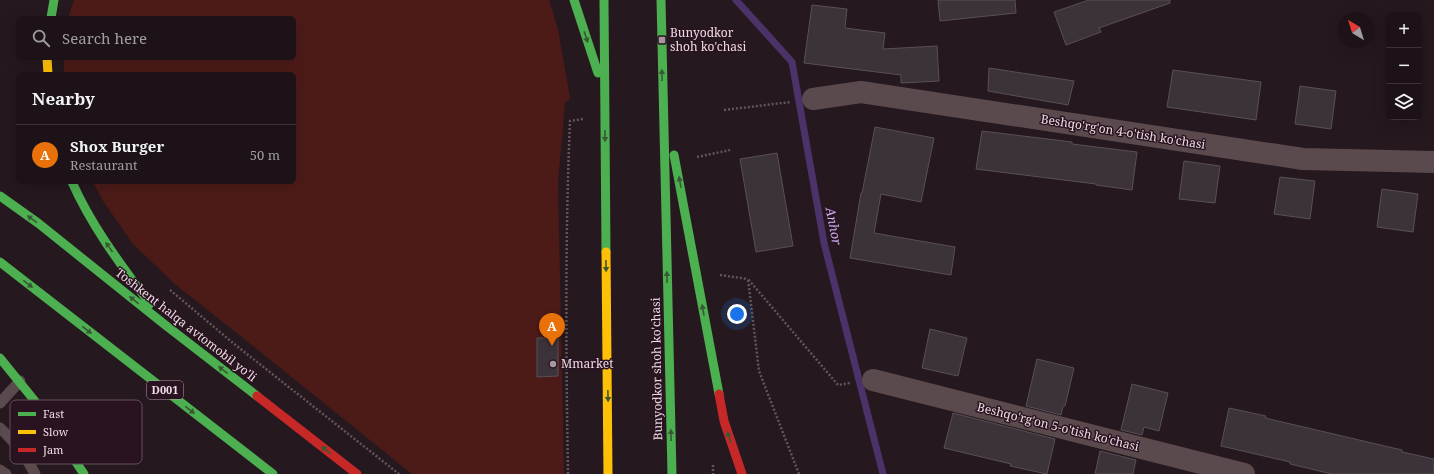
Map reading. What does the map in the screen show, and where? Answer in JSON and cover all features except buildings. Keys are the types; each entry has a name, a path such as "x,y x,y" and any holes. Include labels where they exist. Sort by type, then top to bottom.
{"highway":[{"path":"51,16 54,0"},
{"path":"574,0 605,96"},
{"path":"604,0 608,474"},
{"name":"Bunyodkor shoh ko'chasi","path":"661,0 672,474"},
{"path":"47,60 48,72"},
{"path":"663,114 676,161 724,421 742,474"},
{"path":"73,184 97,230 164,324"},
{"name":"Toshkent halqa avtomobil yo'li","path":"0,196 38,223 164,324 357,474"},
{"name":"D001","path":"0,262 273,474"},
{"path":"0,358 34,400"},
{"path":"78,464 84,474"}],"street":[{"name":"Beshqo'rg'on 4-o'tish ko'chasi","path":"813,98 861,92 1303,159 1434,162"},
{"name":"Beshqo'rg'on 5-o'tish ko'chasi","path":"873,380 1244,474"}],"lane":[{"path":"0,403 20,381"},
{"path":"0,428 10,436"},
{"path":"30,464 35,474"},
{"path":"0,470 6,474"}],"path":[{"path":"724,110 764,106 813,98"},
{"path":"568,474 566,345 567,200 570,121 605,116"},
{"path":"676,161 730,150"},
{"path":"799,474 759,371 748,279 838,385"},
{"path":"166,286 233,343 399,474"}],"shaded area":[{"path":"74,0 549,0 558,29 570,98 565,103 558,182 564,474 412,474 176,285 133,244 103,201 94,184 296,184 296,72 64,72 64,60 296,60 296,16 69,16"}],"waterway":[{"name":"Anhor","path":"736,0 792,62 824,243 883,474"}],"traffic: fast":[{"path":"51,16 54,0"},
{"path":"574,0 598,73"},
{"path":"604,0 606,252"},
{"path":"661,0 672,474"},
{"path":"674,155 719,394"},
{"path":"73,184 98,230 150,304"},
{"path":"0,196 38,223 257,396"},
{"path":"0,262 273,474"},
{"path":"0,358 34,400"},
{"path":"77,464 84,474"}],"traffic: slow":[{"path":"47,60 48,72"},
{"path":"606,252 608,474"}],"traffic: jam":[{"path":"719,394 724,421 742,474"},
{"path":"257,396 357,474"}],"place":[{"name":"Bunyodkor shoh ko'chasi","path":"662,40"},
{"name":"Shox Burger","path":"552,346"},
{"name":"Mmarket","path":"553,364"}]}
